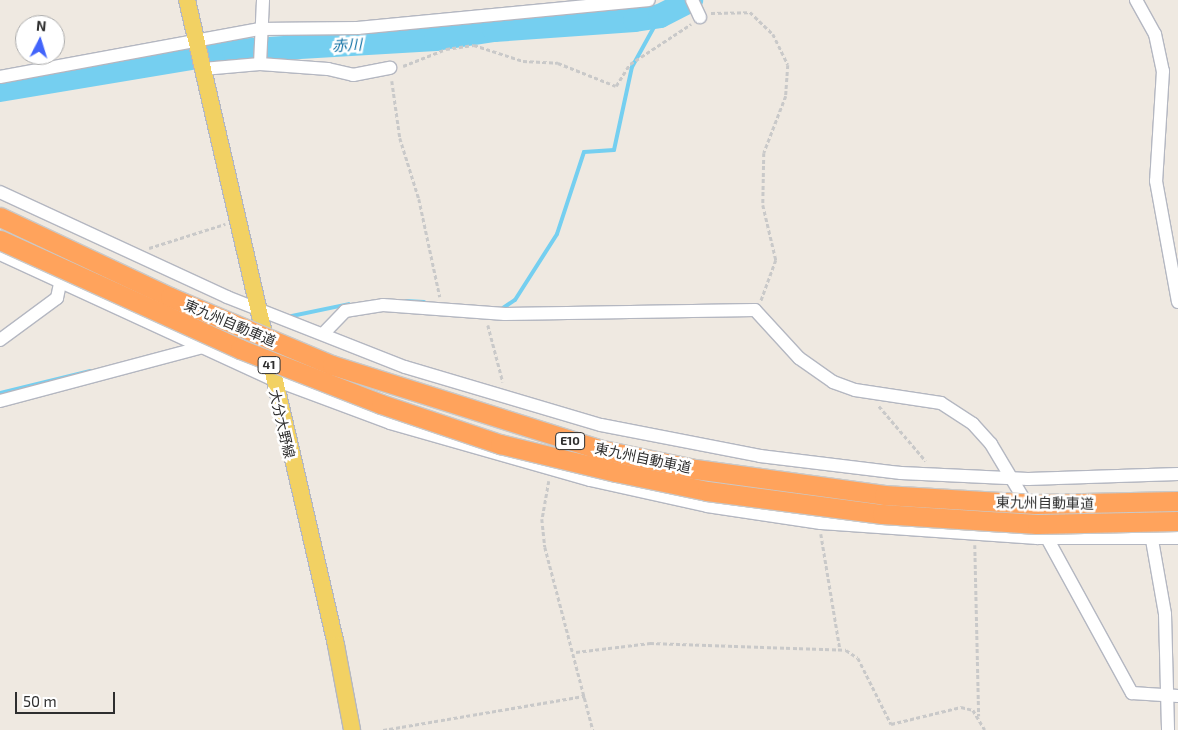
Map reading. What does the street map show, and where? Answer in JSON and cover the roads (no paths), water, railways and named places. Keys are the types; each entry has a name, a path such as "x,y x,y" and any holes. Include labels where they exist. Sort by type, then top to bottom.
{"highway":[{"name":"東九州自動車道","path":"0,217 178,301 332,365 598,449 714,472 884,495 1036,504 1178,501"},
{"name":"東九州自動車道","path":"0,240 240,349 381,404 500,444 616,472 795,505 1042,531 1178,521"},
{"path":"1042,531 1178,528"}],"main road":[{"name":"大分大野線","path":"187,0 238,219 272,380 336,645 352,730"}],"street":[{"path":"260,64 259,29 263,0"},
{"path":"0,77 259,29 358,28 649,0"},
{"path":"692,0 700,17"},
{"path":"1136,0 1155,34 1163,71 1156,181 1178,302"},
{"path":"203,69 260,64 328,69 353,75 390,68"},
{"path":"0,192 130,253 258,309 458,385 676,441 826,465 1012,479 1178,474"},
{"path":"0,254 60,284 272,380 390,423 549,469 672,500 821,523 975,535 1042,531 1152,540 1178,538"},
{"path":"0,340 57,298 60,284"},
{"path":"323,334 335,318 356,308 441,308 505,314 755,310 814,371 842,387 931,401 956,410 987,437 1042,531 1132,693 1172,696"},
{"path":"0,401 204,348"},
{"path":"1152,540 1165,614 1172,696 1168,730"}],"waterway":[{"name":"赤川","path":"0,90 234,51 436,39 494,30 635,20 660,16 691,0"},
{"path":"503,308 515,300 557,234 584,152 614,150 632,67 660,16"},
{"path":"406,301 424,302"},
{"path":"287,317 349,304"},
{"path":"0,393 90,371"}]}
